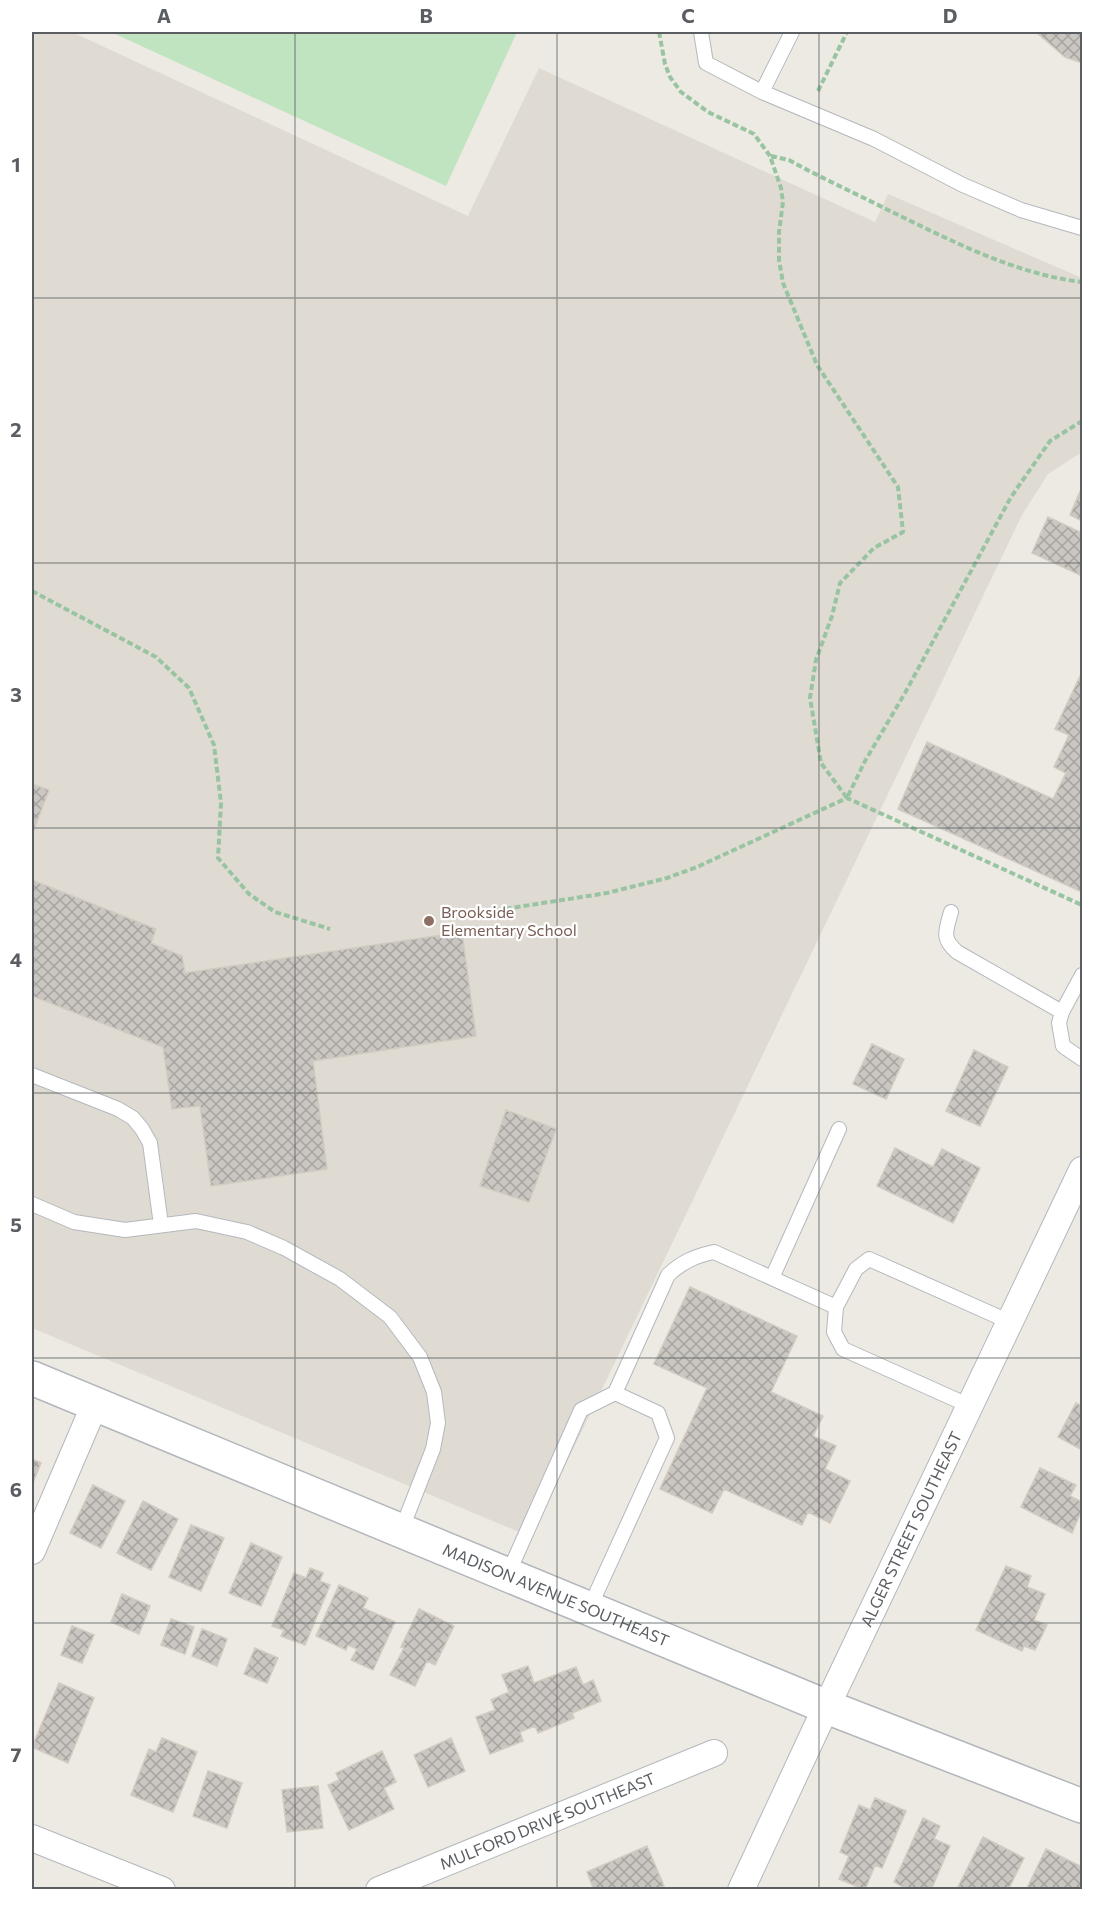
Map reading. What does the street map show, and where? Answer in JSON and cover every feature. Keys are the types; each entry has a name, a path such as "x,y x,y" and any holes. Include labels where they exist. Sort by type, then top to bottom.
{"street":[{"name":"ALGER STREET SOUTHEAST","path":"741,1890 1083,1170"},
{"name":"MADISON AVENUE SOUTHEAST","path":"32,1378 827,1707 1083,1806"},
{"path":"32,1551 95,1404"},
{"name":"MULFORD DRIVE SOUTHEAST","path":"379,1890 714,1753"},
{"path":"32,1838 162,1890"}],"lane":[{"path":"701,32 706,63 762,92 874,139 963,185 1021,210 1083,228"},
{"path":"762,92 792,32"},
{"path":"951,912 945,936 948,944 957,952 1062,1012"},
{"path":"1083,975 1062,1012 1059,1023 1063,1046 1083,1059"},
{"path":"32,1075 117,1109 133,1118 150,1143 161,1225"},
{"path":"772,1278 839,1129"},
{"path":"32,1204 74,1222 125,1230 196,1221 247,1232 284,1248 340,1279 390,1317 420,1357 434,1392 438,1423 433,1449 402,1531"},
{"path":"508,1575 581,1410 615,1393 668,1275 681,1263 698,1255 714,1252 836,1307"},
{"path":"970,1406 843,1348 834,1332 836,1307 856,1269 869,1259 1010,1322"},
{"path":"589,1609 667,1438 658,1413 615,1393"}],"path":[{"path":"659,32 664,64 681,92 708,112 754,134 770,156 781,188 783,202 779,232 779,260 783,283 818,365 898,487 903,532 874,548 840,583 832,616 816,660 810,698 821,763 847,798 1083,905"},
{"path":"819,91 847,32"},
{"path":"770,156 789,160 969,248 1026,269 1064,280 1083,282"},
{"path":"479,913 607,893 668,878 847,798 865,761 905,693 1011,497 1050,441 1083,421"},
{"path":"32,591 156,657 189,688 214,745 221,803 218,858 249,894 276,912 330,930"}],"shaded area":[{"name":"Brookside Elementary School","path":"32,32 72,32 468,216 539,68 875,222 888,194 1082,278 1082,452 1048,474 1022,515 531,1537 32,1328"}],"green space":[{"path":"111,32 517,32 446,186"}],"building":[{"path":"1036,32 1082,32 1082,63 1065,57"},
{"path":"1082,487 1082,521 1070,515"},
{"path":"1048,517 1082,533 1080,575 1032,553"},
{"path":"1082,672 1082,892 898,809 927,742 1053,799 1066,773 1054,767 1069,735 1055,729"},
{"path":"32,784 49,790 32,835"},
{"path":"32,880 156,929 151,943 182,956 185,973 462,932 476,1036 313,1061 327,1169 211,1186 200,1106 172,1109 163,1047 32,996"},
{"path":"872,1044 904,1059 886,1099 853,1084"},
{"path":"974,1050 1008,1067 980,1126 946,1111"},
{"path":"506,1110 556,1129 529,1202 480,1186"},
{"path":"895,1148 933,1167 942,1149 980,1168 953,1223 877,1186"},
{"path":"690,1287 797,1336 771,1392 823,1416 813,1436 836,1446 825,1469 850,1481 830,1523 808,1512 802,1525 724,1489 712,1513 660,1489 707,1388 654,1364"},
{"path":"1076,1403 1082,1406 1082,1450 1058,1437"},
{"path":"32,1459 41,1463 32,1485"},
{"path":"1040,1468 1076,1485 1070,1496 1082,1502 1082,1509 1072,1533 1021,1507"},
{"path":"93,1485 125,1501 101,1548 70,1533"},
{"path":"143,1501 178,1519 151,1570 117,1553"},
{"path":"191,1525 224,1538 201,1591 169,1577"},
{"path":"251,1543 282,1557 261,1606 229,1593"},
{"path":"1006,1566 1031,1576 1027,1587 1045,1594 1034,1620 1047,1625 1035,1650 1024,1646 1022,1651 976,1630"},
{"path":"310,1568 323,1573 320,1581 330,1585 305,1645 281,1636 284,1630 272,1626 294,1573 306,1578"},
{"path":"339,1585 368,1598 363,1608 395,1622 373,1670 351,1660 357,1649 348,1645 346,1650 316,1636"},
{"path":"122,1594 150,1606 139,1634 111,1622"},
{"path":"419,1609 454,1626 435,1665 427,1661 415,1686 390,1675 404,1648 401,1647"},
{"path":"171,1619 194,1627 185,1654 161,1645"},
{"path":"72,1626 94,1635 82,1663 61,1655"},
{"path":"202,1629 227,1639 217,1666 192,1656"},
{"path":"255,1648 278,1658 267,1683 244,1674"},
{"path":"528,1666 534,1683 576,1667 583,1685 593,1680 601,1701 572,1713 574,1718 538,1733 535,1726 520,1732 523,1741 490,1754 476,1717 495,1710 491,1700 509,1692 502,1675"},
{"path":"59,1683 94,1698 68,1763 32,1747"},
{"path":"162,1738 197,1752 173,1812 131,1795 149,1749 156,1752"},
{"path":"451,1738 465,1771 428,1787 414,1755"},
{"path":"382,1751 396,1782 384,1788 394,1809 349,1830 328,1785 339,1780 336,1773"},
{"path":"208,1771 242,1783 227,1828 193,1816"},
{"path":"318,1786 323,1828 287,1832 282,1790"},
{"path":"875,1798 906,1811 882,1868 875,1865 865,1890 839,1879 849,1856 840,1852 859,1805 870,1810"},
{"path":"923,1818 940,1826 934,1839 950,1846 931,1890 908,1890 894,1882"},
{"path":"983,1837 1024,1858 1008,1890 957,1889"},
{"path":"647,1846 664,1886 657,1890 594,1890 587,1872"},
{"path":"1046,1849 1082,1867 1082,1883 1079,1890 1026,1890"}],"place":[{"name":"Brookside Elementary School","path":"429,921"}]}
